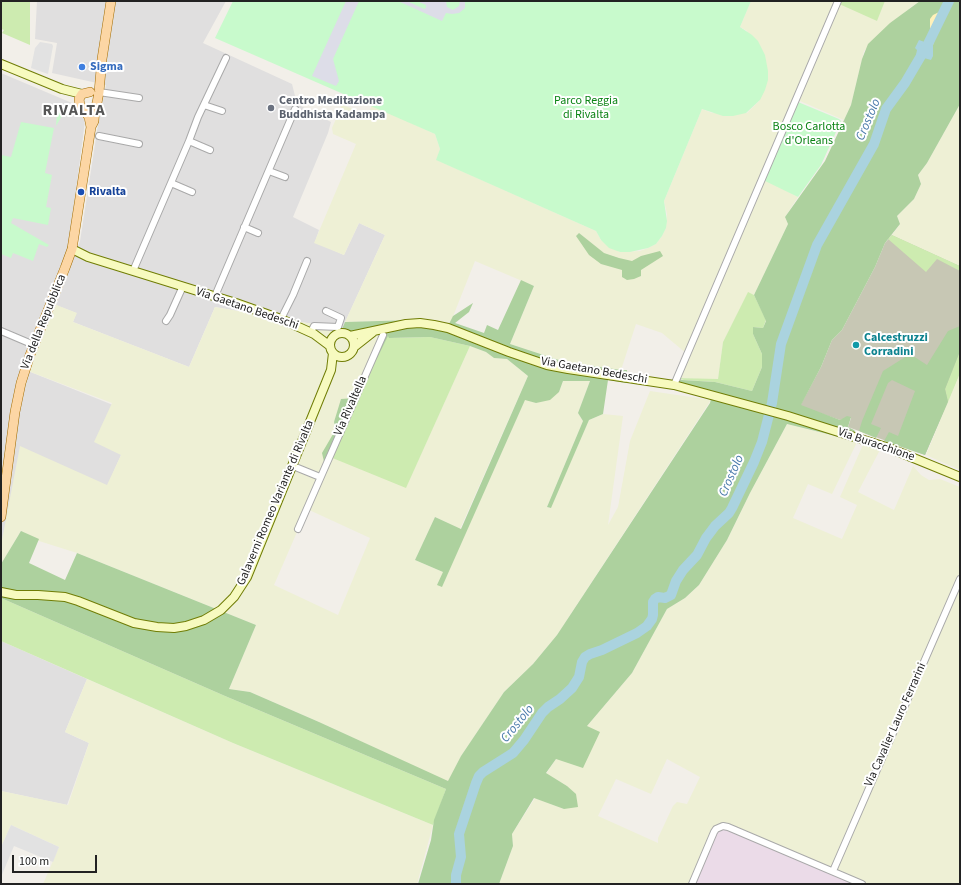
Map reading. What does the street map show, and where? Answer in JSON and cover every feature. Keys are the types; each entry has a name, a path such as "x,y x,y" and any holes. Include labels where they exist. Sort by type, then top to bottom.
{"main road":[{"name":"Via della Repubblica","path":"1,517 18,392 25,368 66,268 72,249 91,127 94,121 111,1"},
{"path":"1,64 84,99 90,110 97,99 94,94 84,99"},
{"name":"Via della Repubblica","path":"91,127 84,99 100,76"},
{"name":"Via Gaetano Bedeschi","path":"72,249 88,257 215,296 281,319 312,333 332,349"},
{"name":"Via Gaetano Bedeschi","path":"350,336 379,332 406,324 420,323 434,325 452,330 547,365 674,385 791,417"},
{"name":"Via Gaetano Bedeschi","path":"354,347 379,332"},
{"name":"Via Gaetano Bedeschi","path":"312,333 335,336"},
{"path":"342,333 350,336 354,347 350,354 340,356 332,349 331,342 335,336 342,333"},
{"name":"Galaverni Romeo Variante di Rivalta","path":"1,592 16,595 65,597 134,623 146,626 174,628 186,626 204,620 221,610 229,603 247,577 293,466 330,370 332,349"},
{"name":"Galaverni Romeo Variante di Rivalta","path":"330,370 344,356"},
{"name":"Via Buracchione","path":"791,417 889,448 960,477"},
{"name":"Galaverni Romeo Variante di Rivalta","path":"1,599 16,595"}],"street":[{"path":"674,385 838,1"},
{"path":"133,271 204,105 226,58"},
{"path":"97,99 139,98"},
{"path":"204,105 222,111"},
{"path":"215,296 295,109"},
{"path":"291,119 298,122"},
{"path":"99,136 139,144"},
{"path":"189,141 210,150"},
{"path":"269,171 285,177"},
{"path":"171,183 192,192"},
{"path":"244,227 258,234"},
{"path":"281,319 293,295 307,260"},
{"name":"Via Gaetano Bedeschi","path":"166,321 183,286"},
{"name":"Via Gaetano Bedeschi","path":"312,333 314,326 338,327 341,318 326,310"},
{"path":"1,331 34,345"},
{"name":"Via Rivaltella","path":"298,529 379,332"},
{"path":"293,466 320,477"},
{"name":"Via Cavalier Lauro Ferrarini","path":"833,871 960,579"},
{"path":"692,884 714,832 719,827 723,826 862,884"}],"shaded area":[{"path":"37,1 226,1 203,43 292,84 297,104 331,122 328,133 293,217 319,230 315,242 344,255 359,223 385,235 342,329 215,307 189,367 73,322 76,313 56,305 80,241 98,125 106,85 52,73 57,43 35,39"},
{"path":"346,1 359,1 333,59 339,81 336,86 312,76"},
{"path":"398,1 407,1 424,9 426,8 426,5 417,1 446,1 447,7 453,10 459,6 460,1 465,1 465,8 459,13 446,13 442,21"},
{"path":"751,1 838,1 877,21 885,1 920,1 911,7 864,51 851,105 844,120 800,101 796,101 762,178 798,197 785,217 788,224 754,295 748,293 723,342 718,380 677,378 687,354 662,333 636,324 621,370 565,362 510,344 534,286 475,261 450,324 414,320 345,322 385,235 359,223 344,255 314,243 356,144 333,134 332,128 342,105 368,114 372,105 435,134 440,149 437,160 596,231 601,240 620,252 640,251 656,244 666,228 667,214 664,201 702,109 712,113 747,113 760,100 747,31 740,27"},
{"path":"40,42 52,44 53,46 48,74 31,68 35,48"},
{"path":"1,73 72,103 85,121 71,229 66,255 28,371 113,405 121,455 108,485 1,545"},
{"path":"960,104 960,266 892,235 900,224 897,216 914,199 921,184 918,175 927,163"},
{"name":"Calcestruzzi Corradini","path":"892,235 960,266 960,373 925,455 848,427 851,418 840,420 800,406 821,367 832,340 842,330 875,267 885,243"},
{"path":"56,305 77,313 73,322 189,367 215,307 342,329 360,336 383,334 355,398 334,422 336,429 329,456 406,487 470,346 486,352 494,358 507,359 528,376 460,529 435,517 415,560 443,572 442,586 525,399 536,403 559,392 563,381 590,381 578,413 583,421 547,507 550,508 589,420 603,414 623,416 608,525 618,507 630,441 650,391 711,400 557,635 533,664 504,692 461,756 448,782 319,722 250,692 229,689 256,625 77,553 39,541 21,531 1,564 1,545 20,446 107,485 121,455 94,442 112,403 28,371","holes":["307,509 370,538 338,615 274,585"]},
{"path":"960,372 960,470 926,455"},
{"path":"787,424 844,438 859,438 832,494 808,484 793,518 842,539 857,505 840,497 865,440 882,446 858,492 894,510 913,466 921,475 929,480 940,479 960,487 960,884 865,884 727,825 721,824 715,826 712,830 688,884 499,884 513,846 512,834 535,798 564,809 567,786 546,774 556,759 587,726 632,673 667,609 685,598 699,585 727,540","holes":["667,759 700,777 687,804 677,802 673,806 658,838 658,843 598,816 616,779 651,794"]},
{"path":"1,641 87,679 65,732 89,743 67,805 1,791"},
{"path":"87,679 233,743 433,825 417,884 43,884 59,847 11,825 1,847 1,791 68,805 89,743 65,732"},
{"path":"721,824 727,825 865,884 688,884 712,830 715,826"},
{"path":"11,825 59,847 53,862 14,846 1,877 1,847"}],"green space":[{"path":"1,1 30,1 30,45 2,33 4,30 1,29"},
{"name":"Parco Reggia di Rivalta","path":"233,1 751,1 740,27 758,41 765,55 768,80 760,100 746,113 733,116 723,116 702,109 664,201 667,221 666,228 662,236 656,244 648,248 630,252 620,252 609,248 601,240 596,231 436,160 440,149 435,134 215,38"},
{"path":"838,1 885,1 877,21 837,3"},
{"path":"920,1 960,1 960,104 927,163 918,175 921,184 914,199 897,216 900,224 885,243 875,267 842,330 832,340 821,367 801,405 840,420 847,416 851,417 848,427 854,430 859,438 844,438 787,424 727,540 699,585 685,598 667,609 632,673 587,726 600,732 583,768 556,759 546,773 567,786 576,794 578,807 564,809 534,798 512,834 513,846 499,884 418,884 431,840 434,820 446,789 225,696 1,598 1,564 21,531 39,539 29,563 65,580 77,553 256,625 229,689 250,692 448,781 461,756 504,692 533,664 557,635 710,403 713,391 688,385 678,381 677,378 682,380 715,382 752,391 762,367 762,354 753,334 753,327 763,328 766,321 754,295 788,224 785,217 825,161 851,105 862,59 868,44 890,23"},
{"name":"Bosco Carlotta d'Orleans","path":"798,102 841,121 821,165 798,197 763,180 796,103"},
{"path":"76,107 79,109 80,113 63,114 56,126 57,114 62,110 65,112"},
{"path":"21,122 54,128 45,173 52,175 46,207 51,208 48,225 13,218 11,223 49,245 47,247 39,244 33,261 13,253 11,258 1,254 1,155 11,157"},
{"path":"579,233 604,253 619,258 632,261 641,256 660,251 663,256 641,270 641,276 627,280 622,277 622,270 601,264 589,255 576,236"},
{"path":"892,235 960,266 960,271 937,259 926,272 888,239"},
{"path":"521,280 534,286 510,344 565,362 627,370 626,383 608,380 603,414 589,420 551,508 547,507 583,421 578,413 590,381 563,381 559,392 550,400 536,403 525,400 442,587 437,585 443,572 415,560 435,517 461,529 528,376 507,359 494,358 486,352 470,346 430,337 389,338 388,336 325,466 322,453 336,429 334,422 341,399 355,398 382,334 360,336 342,329 345,322 414,320 449,324 453,316 473,303 469,312 455,323 484,333 487,325 498,330"},
{"path":"748,292 754,295 766,320 763,328 753,327 753,334 762,354 762,367 752,391 715,382 684,380 677,378 718,379 723,342"},
{"path":"960,326 960,351 945,389 948,402 925,455 884,441 889,432 898,436 915,391 892,380 888,383 871,424 881,428 876,438 859,431 883,371 910,354 927,365 948,331"},
{"path":"388,335 390,338 430,337 470,346 406,488 330,457"},
{"path":"960,351 960,373 948,402 945,389"},
{"path":"1,598 225,696 446,789 433,825 233,743 1,641"}],"sand":[{"path":"943,10 947,13 935,36 933,45 927,43 930,31 930,19 933,15"}],"water":[{"path":"919,40 933,45 933,56 931,60 924,58 918,61 916,55 917,50 915,48"}],"waterway":[{"name":"Crostolo","path":"456,884 456,875 461,857 459,834 479,776 513,753 524,740 542,713 572,688 579,677 582,662 585,657 637,633 647,626 652,619 653,602 655,599 658,597 665,598 671,595 676,581 683,570 697,555 706,538 715,526 729,513 732,508 762,442 772,403 781,344 817,245 874,144 886,109 905,83 928,44 949,1"}],"place":[{"name":"Sigma","path":"82,67"},
{"name":"Centro Meditazione Buddhista Kadampa","path":"271,108"},
{"name":"Rivalta","path":"81,192"},
{"name":"Calcestruzzi Corradini","path":"856,345"}],"district":[{"name":"RIVALTA","path":"74,111"}]}
